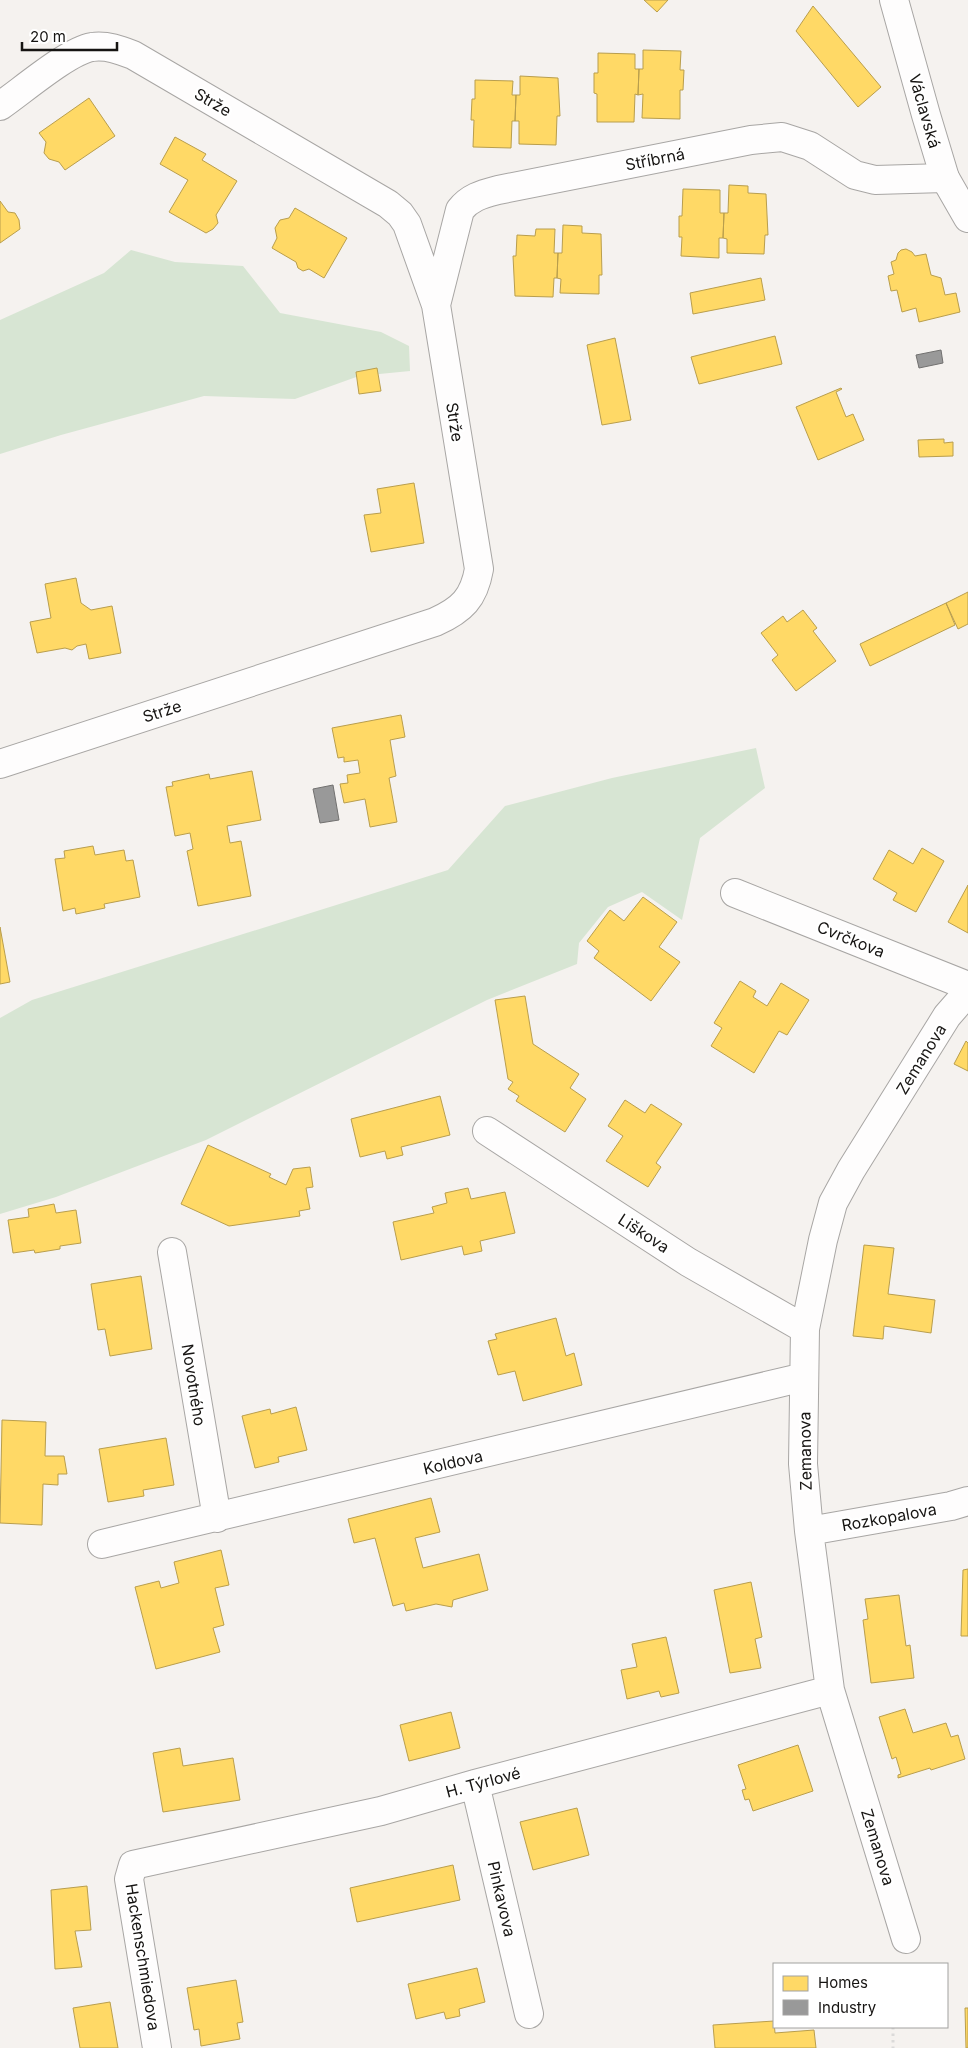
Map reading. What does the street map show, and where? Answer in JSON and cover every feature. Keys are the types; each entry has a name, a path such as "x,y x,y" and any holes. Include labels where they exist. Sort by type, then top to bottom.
{"street":[{"name":"Václavská","path":"894,0 945,178 968,218"},
{"name":"Strže","path":"0,106 70,55 92,47 112,47 133,55 388,204 400,214 407,224 416,246 436,305 479,569 476,586 455,613 435,622 0,764"},
{"name":"Stříbrná","path":"436,305 460,210 466,202 474,197 498,190 751,140 782,137 810,146 855,175 875,180 945,178"},
{"name":"Cvrčkova","path":"735,893 968,986"},
{"name":"Zemanova","path":"906,1939 830,1690 802,1464 805,1329 823,1240 834,1203 852,1170 942,1024 968,992"},
{"name":"Liškova","path":"487,1131 688,1262 805,1329"},
{"name":"Novotného","path":"172,1252 217,1518"},
{"name":"Koldova","path":"102,1544 804,1378"},
{"name":"Rozkopalova","path":"809,1532 951,1506 968,1501"},
{"name":"H. Týrlové","path":"133,1865 381,1811 475,1784 830,1690"},
{"name":"Pinkavova","path":"475,1784 529,2014"},
{"name":"Hackenschmiedova","path":"133,1865 129,1879 158,2048"}],"path":[{"path":"893,2028 893,2048"}],"green space":[{"path":"131,250 175,262 243,266 280,313 381,332 409,346 410,371 359,376 295,399 204,396 61,435 0,454 0,320 104,273"},
{"path":"756,748 765,788 700,838 682,920 642,892 608,907 579,943 577,964 487,1000 206,1140 56,1197 0,1214 0,1018 32,1000 448,870 505,806 612,778"}],"building: Homes":[{"path":"644,0 668,0 657,12"},
{"path":"813,6 881,87 858,107 796,31"},
{"path":"643,50 681,51 680,70 684,70 683,90 680,90 680,119 642,118 643,94 638,95 639,69 643,69"},
{"path":"598,53 635,54 635,69 639,69 638,95 635,94 634,122 597,122 597,94 594,93 594,73 598,73"},
{"path":"520,76 558,78 560,116 557,116 556,145 519,144 519,121 515,121 516,95 520,95"},
{"path":"475,80 513,81 512,95 516,95 515,121 512,121 511,148 473,147 474,120 471,120 472,99 475,99"},
{"path":"89,98 115,136 65,170 59,162 49,159 44,153 46,142 39,133"},
{"path":"175,137 206,154 202,160 237,181 216,215 218,223 206,233 169,212 188,180 160,164"},
{"path":"729,185 748,186 748,193 766,194 768,235 765,235 764,254 727,253 727,239 723,238 724,213 728,213"},
{"path":"683,189 720,190 720,213 724,213 723,238 719,238 719,258 681,256 682,237 679,237 679,216 682,216"},
{"path":"0,201 8,212 15,213 19,220 20,229 0,243"},
{"path":"295,208 347,238 324,278 309,269 303,271 298,268 296,262 272,248 277,238 275,228 280,220 289,218"},
{"path":"563,225 582,226 582,233 601,234 602,275 599,275 599,294 560,293 561,279 557,278 558,253 562,253"},
{"path":"536,229 555,229 554,253 558,253 557,278 554,278 553,297 515,296 513,256 516,256 517,235 535,236"},
{"path":"906,249 915,256 926,254 931,275 941,278 945,295 956,293 960,312 919,322 916,308 902,312 897,290 891,291 888,276 894,274 891,262 896,260 901,250"},
{"path":"761,278 765,300 693,314 690,293"},
{"path":"775,336 782,364 699,384 691,357"},
{"path":"615,338 631,420 602,425 587,345"},
{"path":"377,368 381,391 359,394 356,372"},
{"path":"841,388 836,392 846,417 853,414 864,440 818,460 796,407"},
{"path":"944,439 944,443 953,442 953,456 919,457 918,440"},
{"path":"414,483 424,543 371,552 364,515 381,513 377,489"},
{"path":"76,578 81,603 91,610 112,606 121,653 89,659 86,644 77,646 72,650 65,648 37,653 30,622 51,618 45,584"},
{"path":"968,592 968,624 958,629 946,603"},
{"path":"946,603 955,625 870,666 860,644"},
{"path":"803,610 817,628 813,631 836,661 796,691 772,660 778,655 761,633 783,616 787,622"},
{"path":"401,715 405,737 390,740 396,776 389,778 397,822 370,827 365,799 344,803 340,784 348,783 347,775 360,773 358,760 344,762 344,757 338,758 332,728"},
{"path":"252,771 261,820 227,826 230,843 241,841 251,896 198,906 187,851 193,849 190,833 175,836 166,787 173,786 172,782 209,774 210,779"},
{"path":"93,846 95,855 124,850 126,861 133,860 140,897 104,904 105,908 76,914 75,908 63,911 55,859 65,858 64,851"},
{"path":"922,848 944,861 916,912 893,900 897,893 873,879 889,850 913,864"},
{"path":"968,885 968,933 948,922"},
{"path":"643,897 677,922 659,947 680,962 651,1001 594,958 599,951 587,941 610,910 624,921"},
{"path":"0,927 10,982 0,984"},
{"path":"740,981 756,991 753,997 767,1006 781,983 809,1000 787,1035 779,1031 754,1073 711,1046 722,1028 714,1023"},
{"path":"525,996 533,1044 579,1074 570,1088 586,1099 565,1132 516,1101 519,1096 508,1089 513,1082 508,1079 495,1000"},
{"path":"966,1041 968,1043 968,1071 954,1064"},
{"path":"440,1096 450,1135 401,1147 403,1155 387,1159 385,1151 360,1157 351,1119"},
{"path":"625,1100 645,1113 651,1104 682,1124 656,1163 661,1167 648,1187 606,1161 623,1136 608,1126"},
{"path":"208,1145 271,1174 269,1177 286,1185 293,1169 310,1167 313,1187 306,1188 310,1209 299,1211 300,1216 229,1226 181,1204"},
{"path":"468,1188 471,1199 505,1192 515,1233 480,1241 482,1251 464,1255 462,1246 401,1260 393,1222 434,1213 432,1207 447,1203 445,1193"},
{"path":"54,1204 56,1213 76,1210 81,1243 60,1246 60,1249 35,1253 34,1250 13,1253 8,1220 29,1217 28,1209"},
{"path":"864,1245 894,1248 888,1294 935,1300 931,1333 884,1326 883,1339 853,1336"},
{"path":"141,1276 152,1349 110,1356 105,1329 98,1330 91,1284"},
{"path":"556,1318 566,1356 574,1353 582,1385 523,1401 515,1371 498,1375 488,1341 497,1339 495,1334"},
{"path":"296,1407 307,1450 278,1457 279,1462 255,1468 242,1416 270,1409 271,1414"},
{"path":"2,1420 46,1422 45,1456 64,1456 67,1474 58,1474 58,1485 43,1484 42,1525 0,1523"},
{"path":"166,1438 174,1485 143,1490 144,1496 108,1502 99,1449"},
{"path":"431,1498 440,1532 415,1538 423,1568 479,1554 488,1590 453,1600 452,1607 436,1604 406,1611 404,1603 393,1606 375,1538 354,1543 348,1519"},
{"path":"221,1550 229,1585 215,1588 224,1625 213,1628 220,1652 156,1669 135,1587 159,1581 161,1588 179,1583 174,1562"},
{"path":"968,1569 968,1636 961,1636 963,1570"},
{"path":"751,1582 762,1637 755,1639 761,1668 730,1673 714,1590"},
{"path":"899,1595 906,1646 910,1645 914,1678 871,1683 863,1620 868,1619 865,1599"},
{"path":"666,1637 679,1693 661,1697 659,1691 627,1699 621,1670 637,1667 632,1644"},
{"path":"905,1709 913,1733 946,1723 951,1737 958,1735 965,1759 898,1778 898,1775 901,1774 896,1757 892,1759 879,1717"},
{"path":"451,1712 460,1748 409,1761 400,1725"},
{"path":"798,1745 813,1791 753,1811 749,1799 745,1800 742,1790 746,1789 738,1765"},
{"path":"180,1748 183,1766 233,1758 240,1800 163,1812 153,1753"},
{"path":"577,1808 589,1855 533,1870 520,1822"},
{"path":"453,1865 460,1900 357,1922 350,1888"},
{"path":"87,1886 91,1930 75,1931 82,1967 55,1969 51,1890"},
{"path":"477,1968 485,2002 459,2009 460,2016 446,2019 444,2012 416,2019 408,1984"},
{"path":"236,1980 243,2022 237,2023 240,2039 201,2046 199,2029 194,2030 187,1988"},
{"path":"110,2002 118,2048 80,2048 73,2008"},
{"path":"965,2008 968,2008 968,2048 966,2048"},
{"path":"773,2021 775,2033 814,2030 816,2048 715,2048 713,2025"}],"building: Industry":[{"path":"941,350 943,363 919,368 916,355"},
{"path":"333,785 339,820 320,823 313,789"}]}
